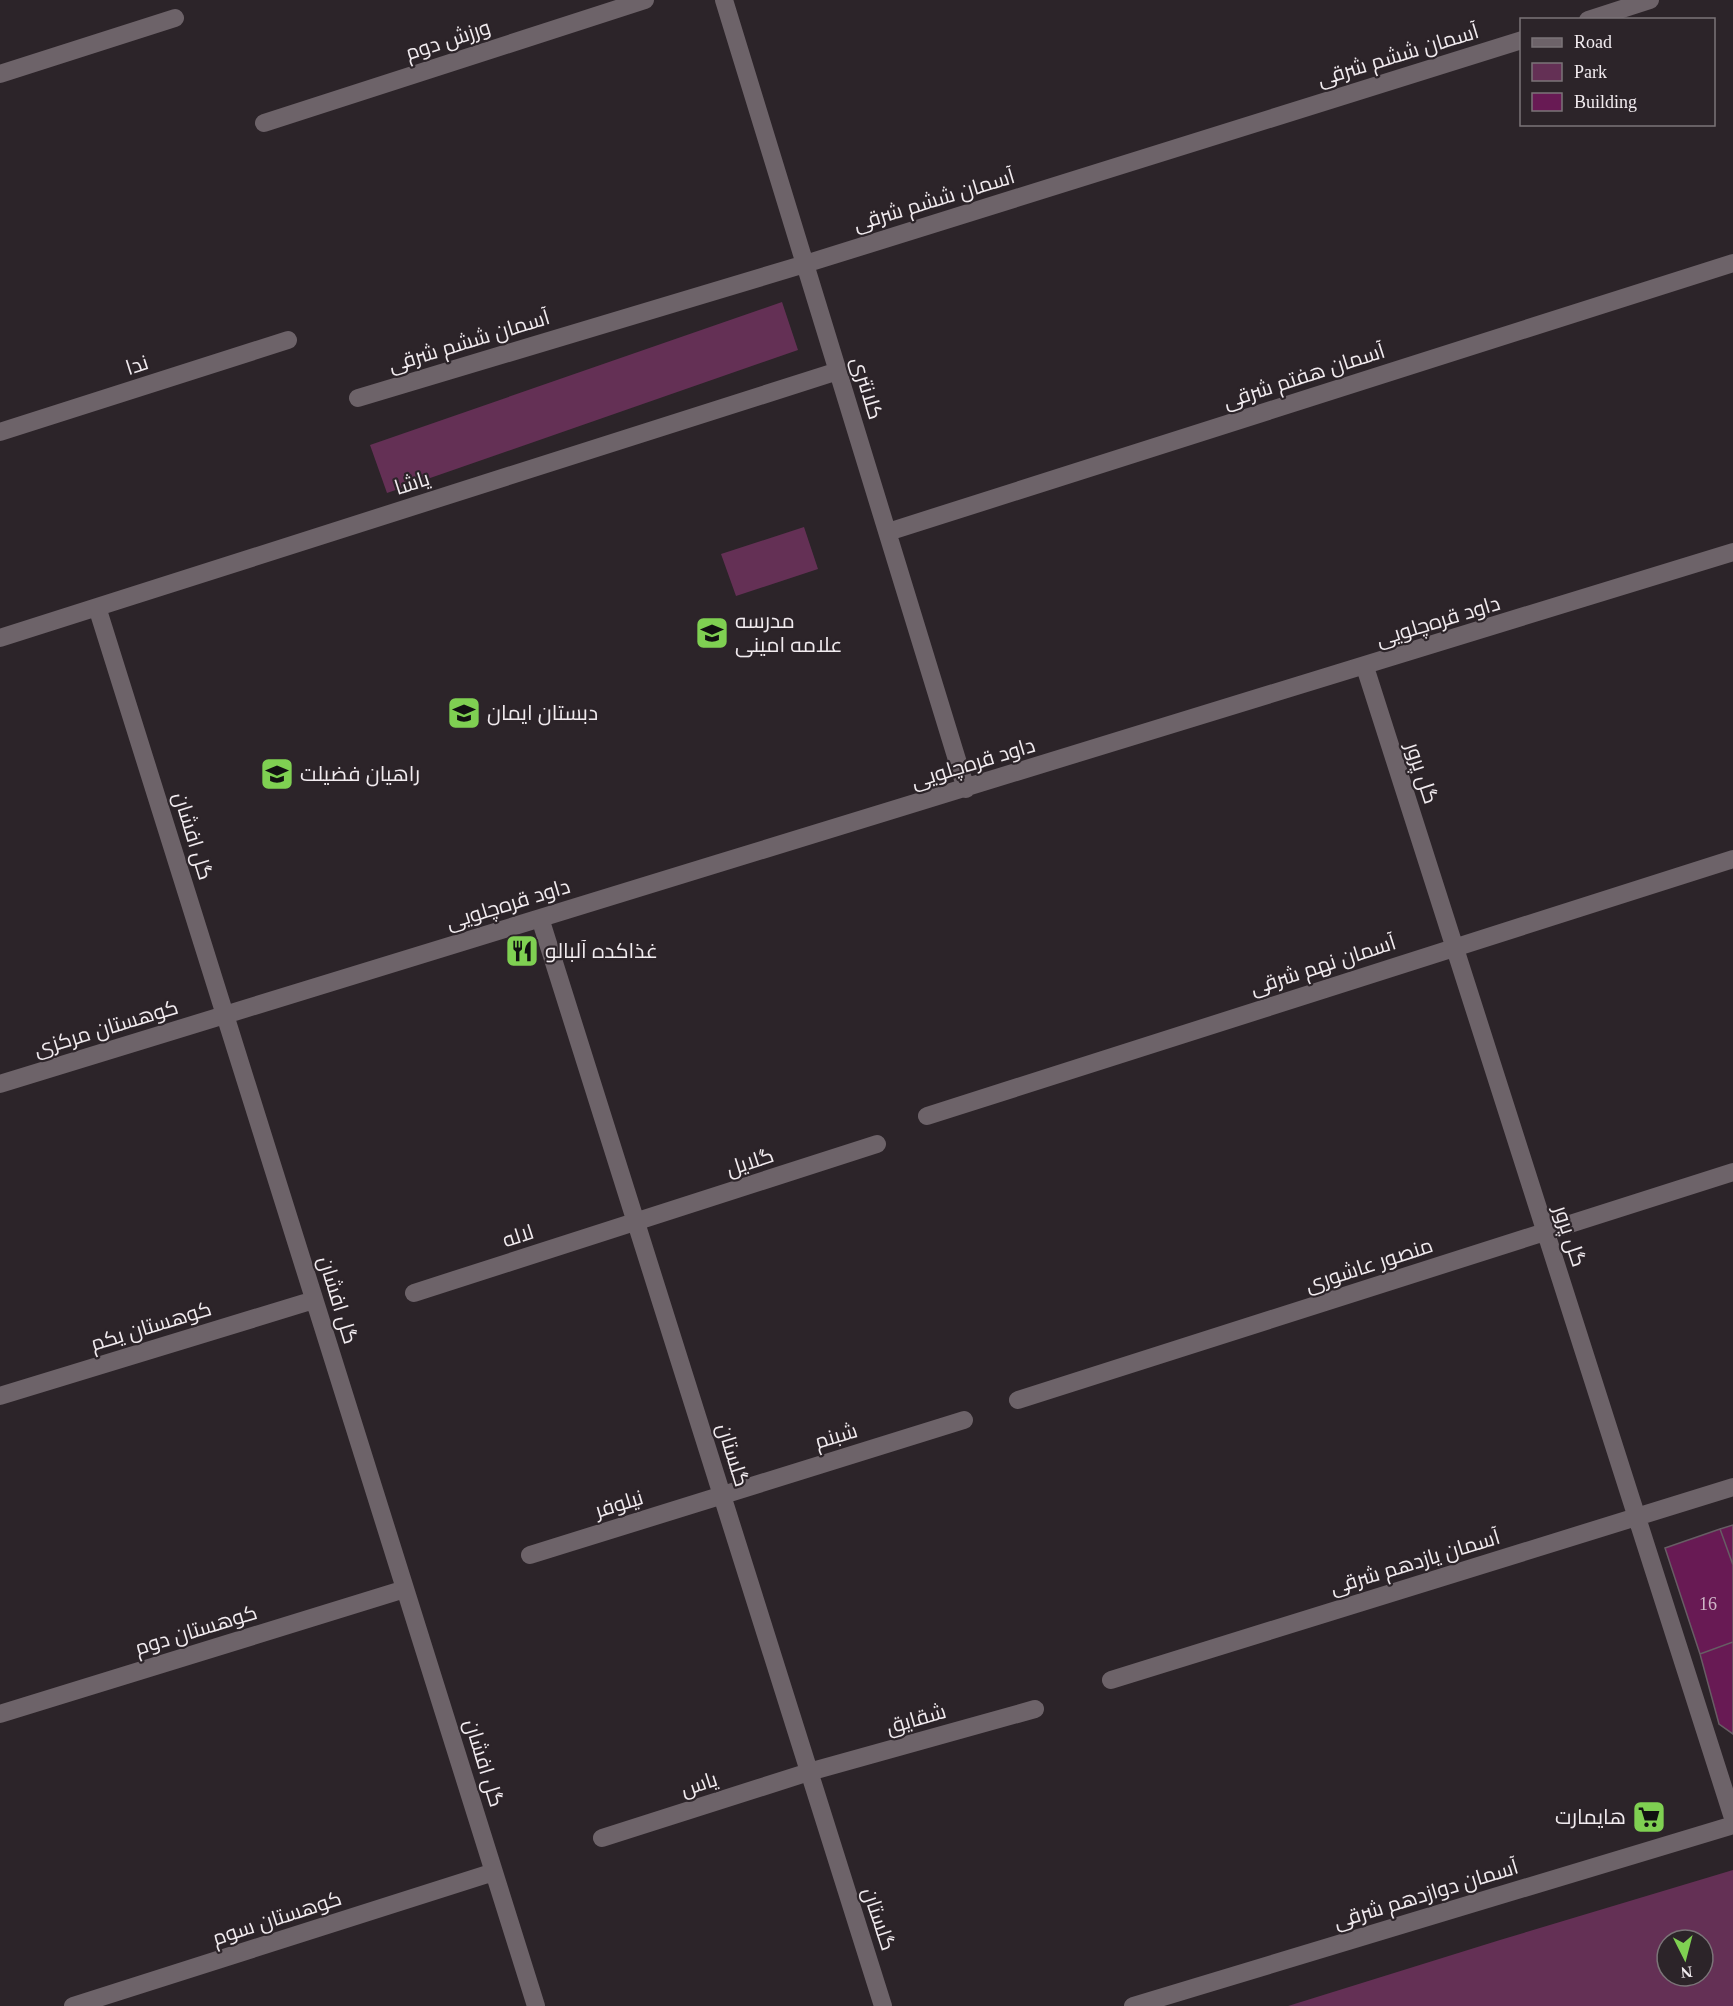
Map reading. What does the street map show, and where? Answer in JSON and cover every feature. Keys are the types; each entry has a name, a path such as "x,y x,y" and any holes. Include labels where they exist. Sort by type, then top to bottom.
{"street":[{"name":"ورزش دوم","path":"264,123 645,0"},
{"name":"کلانتری","path":"724,0 966,789"},
{"path":"1594,18 1650,0"},
{"path":"0,74 176,18"},
{"name":"آسمان ششم شرقی","path":"358,398 805,264 1520,40"},
{"name":"آسمان هفتم شرقی","path":"888,532 1733,263"},
{"name":"ندا","path":"0,432 288,340"},
{"name":"یاشا","path":"0,638 838,371"},
{"name":"داود قره‌چلویی","path":"225,1014 1365,667 1733,552"},
{"name":"گل افشان","path":"98,607 536,2006"},
{"name":"گل پرور","path":"1365,667 1733,1818"},
{"name":"آسمان نهم شرقی","path":"927,1116 1733,859"},
{"name":"گلستان","path":"540,918 883,2006"},
{"name":"کوهستان مرکزی","path":"0,1084 225,1014"},
{"name":"گلایل","path":"636,1222 877,1144"},
{"name":"منصور عاشوری","path":"1018,1400 1733,1172"},
{"name":"لاله","path":"414,1293 636,1222"},
{"name":"کوهستان یکم","path":"0,1396 314,1300"},
{"name":"شبنم","path":"722,1495 964,1420"},
{"name":"آسمان یازدهم شرقی","path":"1111,1680 1733,1487"},
{"name":"نیلوفر","path":"530,1556 722,1495"},
{"name":"کوهستان دوم","path":"0,1714 405,1589"},
{"name":"شقایق","path":"809,1772 1035,1709"},
{"name":"یاس","path":"602,1838 809,1772"},
{"name":"آسمان دوازدهم شرقی","path":"1133,2006 1733,1825"},
{"name":"کوهستان سوم","path":"73,2006 494,1872"}],"green space":[{"path":"782,302 798,350 387,493 370,445"},
{"path":"804,527 818,569 736,596 721,554"},
{"path":"1733,1870 1733,2006 1288,2006 1500,1940"}],"building":[{"path":"1733,1525 1733,1565 1720,1529"},
{"path":"1720,1529 1733,1565 1733,1642 1700,1654 1665,1548"},
{"path":"1733,1642 1733,1734 1719,1724 1700,1654"}],"place":[{"name":"مدرسه علامه امینی","path":"712,633"},
{"name":"دبستان ایمان","path":"464,713"},
{"name":"راهیان فضیلت","path":"277,774"},
{"name":"غذاکده آلبالو","path":"522,951"},
{"name":"هایمارت","path":"1649,1817"}]}
